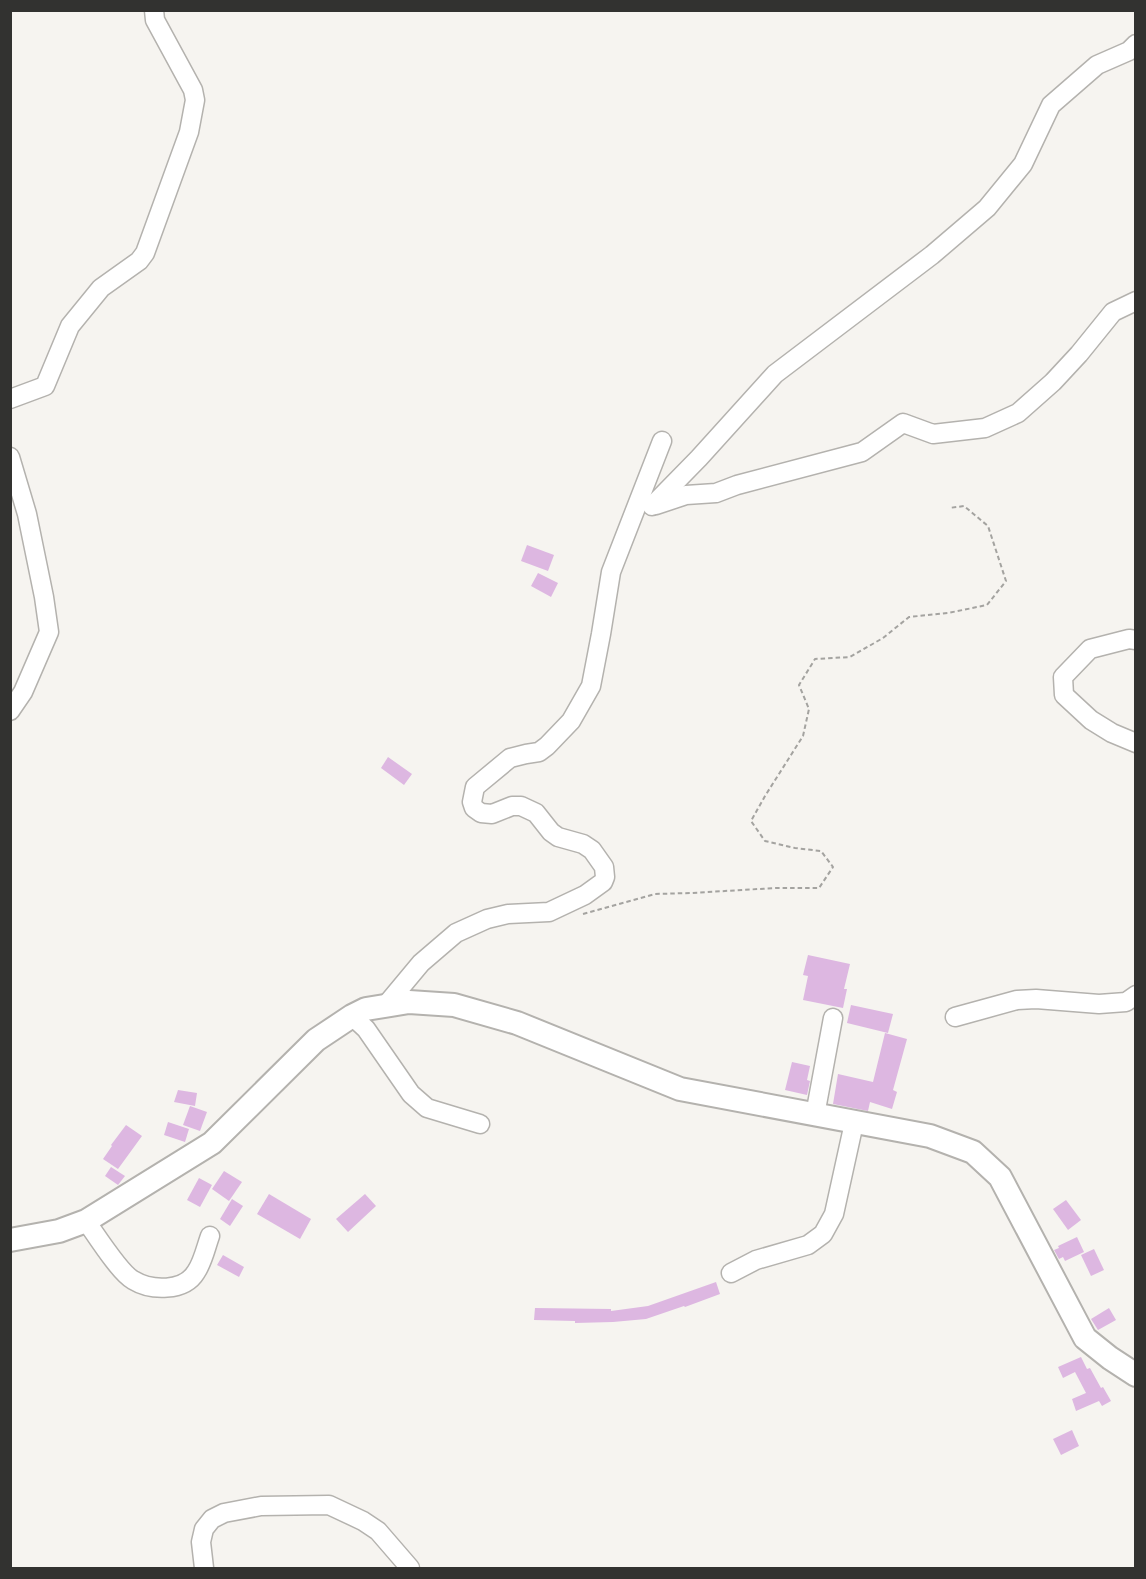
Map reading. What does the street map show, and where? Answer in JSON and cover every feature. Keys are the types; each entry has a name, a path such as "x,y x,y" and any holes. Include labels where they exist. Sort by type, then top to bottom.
{"main road":[{"path":"10,1240 60,1231 86,1221 212,1143 316,1040 352,1016 366,1009 409,1002 454,1005 517,1023 680,1089 930,1136 973,1152 1000,1177 1085,1338 1136,1375"}],"street":[{"path":"10,399 45,386 70,326 101,288 139,261 145,253 189,132 195,100 193,90 155,20 154,10"},
{"path":"652,506 775,374 932,255 987,208 1023,164 1051,105 1097,65 1129,51 1136,44"},
{"path":"632,518 652,506 686,495 716,493 737,485 862,452 903,423 933,434 985,428 1018,413 1053,382 1113,312 1136,301"},
{"path":"386,1005 421,963 456,933 487,919 508,914 549,912 585,895 603,882 604,867 592,850 583,844 558,837 536,813 521,806 512,806 492,814 481,813 474,808 472,802 475,787 510,758 539,752 547,746 571,720 591,686 611,572 662,441"},
{"path":"10,457 27,514 49,632 22,692 10,711"},
{"path":"1136,640 1129,639 1090,649 1063,677 1064,695 1091,720 1112,733 1136,743"},
{"path":"955,1017 1017,1000 1036,999 1099,1004 1126,1002 1136,995"},
{"path":"352,1016 366,1029 411,1094 427,1108 480,1124"},
{"path":"815,1115 833,1018"},
{"path":"731,1273 756,1260 808,1245 823,1234 834,1214 854,1123"},
{"path":"86,1221 119,1267 132,1280 146,1285 171,1288 188,1281 197,1271 210,1236"},
{"path":"204,1569 201,1542 204,1529 212,1519 224,1513 261,1506 329,1505 363,1521 378,1531 410,1569"}],"path":[{"path":"579,916 655,894 819,888 833,867 821,851 765,841 752,821 803,736 809,709 799,685 815,659 850,657 883,638 909,617 948,613 987,605 1006,581 988,526 964,506 949,508"}],"building":[{"path":"527,545 554,555 548,571 521,561"},
{"path":"538,573 558,583 551,597 531,586"},
{"path":"388,757 412,774 404,785 381,768"},
{"path":"808,955 850,964 844,989 847,989 843,1008 803,1000 808,976 803,975"},
{"path":"851,1005 893,1014 888,1033 847,1023"},
{"path":"885,1033 907,1039 893,1090 897,1092 892,1109 870,1102 868,1111 833,1104 838,1074 873,1082"},
{"path":"792,1062 810,1066 807,1095 785,1090"},
{"path":"178,1090 197,1093 195,1106 174,1102"},
{"path":"190,1106 207,1112 200,1131 183,1125"},
{"path":"168,1122 189,1129 185,1142 164,1135"},
{"path":"126,1125 142,1136 118,1169 103,1159"},
{"path":"111,1167 125,1176 118,1185 105,1176"},
{"path":"224,1171 242,1182 229,1201 212,1189"},
{"path":"199,1178 212,1185 200,1207 187,1200"},
{"path":"269,1194 311,1219 300,1239 257,1214"},
{"path":"365,1194 376,1206 348,1232 336,1219"},
{"path":"232,1199 243,1206 230,1226 220,1219"},
{"path":"1066,1200 1081,1220 1068,1230 1053,1209"},
{"path":"1077,1237 1084,1252 1065,1261 1063,1257 1059,1259 1054,1250"},
{"path":"1094,1249 1104,1270 1091,1276 1081,1255"},
{"path":"223,1255 244,1267 239,1277 217,1265"},
{"path":"716,1282 720,1294 646,1319 575,1323 575,1321 534,1320 535,1308 611,1309 611,1311 648,1306"},
{"path":"1109,1308 1116,1320 1098,1330 1091,1319"},
{"path":"1081,1357 1087,1369 1090,1368 1111,1401 1102,1406 1099,1401 1076,1411 1072,1399 1086,1393 1075,1372 1063,1378 1058,1367"},
{"path":"1072,1430 1079,1446 1061,1455 1053,1439"}]}
